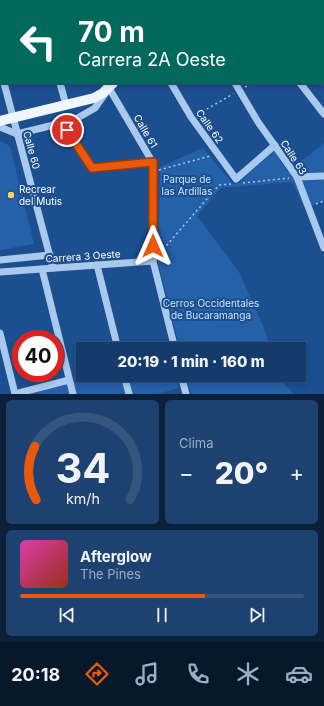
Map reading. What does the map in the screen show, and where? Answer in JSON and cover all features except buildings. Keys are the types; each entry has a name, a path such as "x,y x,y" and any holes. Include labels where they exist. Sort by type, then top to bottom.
{"main road":[{"path":"0,121 98,96 111,86"}],"street":[{"name":"Calle 60","path":"4,84 53,268"},
{"path":"60,84 66,105"},
{"name":"Calle 62","path":"173,84 191,118 218,154 236,182"},
{"name":"Calle 63","path":"236,84 258,122 297,177 324,248"},
{"path":"301,84 324,114"},
{"path":"0,127 17,134 74,120 95,108 111,86"},
{"name":"Calle 61","path":"111,86 153,162 153,261"},
{"path":"62,122 92,168 153,162"},
{"path":"236,182 275,144"},
{"path":"297,177 324,176"},
{"path":"0,260 50,255"},
{"path":"153,261 173,342"},
{"name":"Carrera 3 Oeste","path":"0,272 153,261"},
{"path":"97,265 116,342"},
{"path":"42,269 73,394"},
{"path":"0,332 15,394 69,380"},
{"path":"126,382 129,394"},
{"path":"178,394 186,393 183,382"}],"path":[{"path":"191,118 251,84"},
{"path":"153,171 218,154"},
{"path":"153,261 219,185 236,182 297,177"},
{"path":"308,207 324,201"},
{"path":"69,380 76,378"}],"green space":[{"name":"Recrear del Mutis","path":"0,141 10,146 34,244 0,250"},
{"path":"324,143 324,201 304,208 293,182 221,188 197,216 239,272 269,342 178,342 158,262 160,167 203,148 233,184 239,183 274,151 288,172"},
{"path":"76,381 178,382 179,388 157,394 27,394"},
{"path":"188,382 282,382 294,394 191,394"}],"place":[{"name":"Recrear del Mutis","path":"11,195"}],"route":[{"path":"67,130 92,168 153,162 153,246"}],"park label":[{"name":"Parque de las Ardillas","path":"187,184"},
{"name":"Cerros Occidentales de Bucaramanga","path":"211,308"}]}
